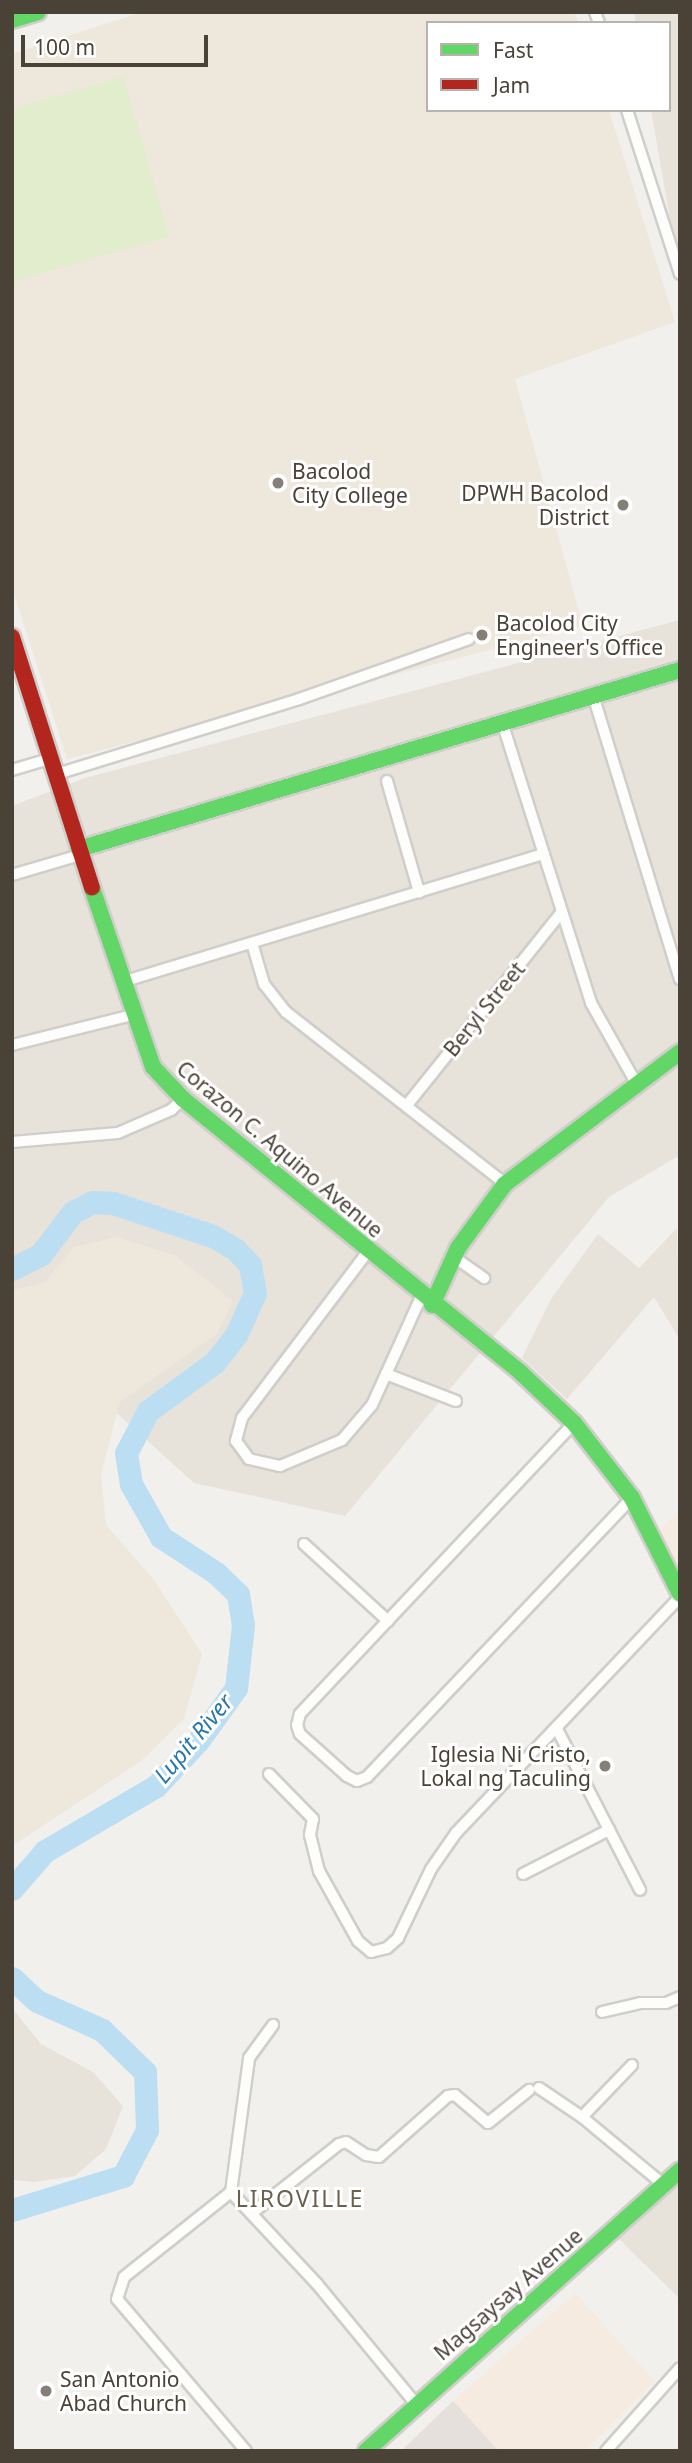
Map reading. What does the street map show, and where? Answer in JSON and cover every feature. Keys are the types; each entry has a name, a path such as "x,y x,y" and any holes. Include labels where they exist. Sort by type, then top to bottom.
{"street":[{"path":"12,20 38,12"},
{"path":"628,112 680,274"},
{"name":"Corazon C. Aquino Avenue","path":"12,637 132,1015 153,1068 183,1099 427,1300 520,1372 574,1423 632,1499 680,1595"},
{"path":"57,774 299,699 469,639"},
{"path":"12,875 502,722 679,672"},
{"path":"593,695 680,979"},
{"path":"502,722 591,1003 636,1083"},
{"path":"12,770 52,758"},
{"path":"387,781 419,892"},
{"path":"122,982 544,854"},
{"name":"Beryl Street","path":"407,1105 561,913"},
{"path":"252,943 274,1000 505,1184"},
{"path":"12,1045 132,1015"},
{"path":"369,1250 242,1419 237,1432 240,1450 249,1459 280,1466 342,1440 363,1418 427,1300 505,1184 680,1052"},
{"path":"12,1142 118,1133 171,1110 183,1099"},
{"path":"454,1258 484,1278"},
{"path":"386,1374 456,1401"},
{"path":"574,1423 300,1714 296,1725 300,1734 357,1781 367,1777 632,1499"},
{"path":"304,1544 388,1621"},
{"path":"269,1774 310,1815 310,1835 322,1878 363,1948 379,1951 398,1938 431,1869 456,1833 557,1729 680,1595"},
{"path":"557,1729 640,1889"},
{"path":"523,1874 609,1830"},
{"path":"602,2012 640,2003 666,2003 680,1997"},
{"path":"246,2451 117,2299 124,2277 230,2192 249,2059 273,2025"},
{"path":"582,2117 632,2065"},
{"path":"252,2213 339,2144 346,2142 366,2155 379,2157 448,2096 455,2095 488,2123 534,2089 582,2117 664,2185"},
{"name":"Magsaysay Avenue","path":"366,2451 680,2171"},
{"path":"230,2192 252,2213 416,2404"},
{"path":"607,2450 680,2368"}],"shaded area":[{"name":"Bacolod City College","path":"142,12 574,12 578,21 426,21 426,112 610,112 675,322 515,379 583,626 67,759 12,587 12,54"},
{"path":"634,12 680,12 680,277 651,112 671,112 671,21 636,21"},
{"path":"680,620 680,1155 609,1197 345,1516 194,1483 12,1318 12,806 85,778"},
{"path":"677,1228 680,1340 654,1297 567,1399 522,1358 551,1299 598,1234 639,1268"},
{"path":"116,1237 175,1255 233,1301 217,1334 120,1402 101,1474 106,1525 154,1580 202,1654 184,1719 141,1761 12,1846 12,1290 44,1283 74,1247"},
{"path":"680,1511 680,1570 660,1530"},
{"path":"12,2008 41,2044 93,2072 123,2106 106,2149 75,2176 34,2182 12,2180"},
{"path":"680,2174 680,2299 615,2235"},
{"path":"575,2293 655,2381 585,2451 499,2451 453,2401"},
{"path":"453,2401 499,2451 401,2451"}],"green space":[{"path":"123,77 169,236 12,282 12,109"}],"waterway":[{"name":"Lupit River","path":"12,1269 41,1254 73,1212 93,1202 113,1203 213,1236 236,1250 250,1265 255,1293 236,1335 215,1362 148,1411 126,1453 131,1484 161,1537 216,1573 238,1594 243,1625 236,1688 198,1741 156,1786 45,1851 12,1889"},
{"name":"Lupit River","path":"12,1978 37,2001 102,2030 145,2072 147,2130 123,2176 12,2210"}],"traffic: fast":[{"path":"12,20 38,12"},
{"path":"79,849 680,670"},
{"path":"92,888 153,1067 183,1099 520,1372 574,1423 632,1498 680,1594"},
{"path":"432,1305 458,1248 505,1184 680,1052"},
{"path":"366,2451 680,2170"}],"traffic: jam":[{"path":"12,637 92,888"}],"place":[{"name":"Bacolod City College","path":"278,483"},
{"name":"DPWH Bacolod District","path":"623,505"},
{"name":"Bacolod City Engineer's Office","path":"482,635"},
{"name":"Iglesia Ni Cristo, Lokal ng Taculing","path":"605,1766"},
{"name":"San Antonio Abad Church","path":"46,2391"}],"district":[{"name":"LIROVILLE","path":"300,2198"}]}
